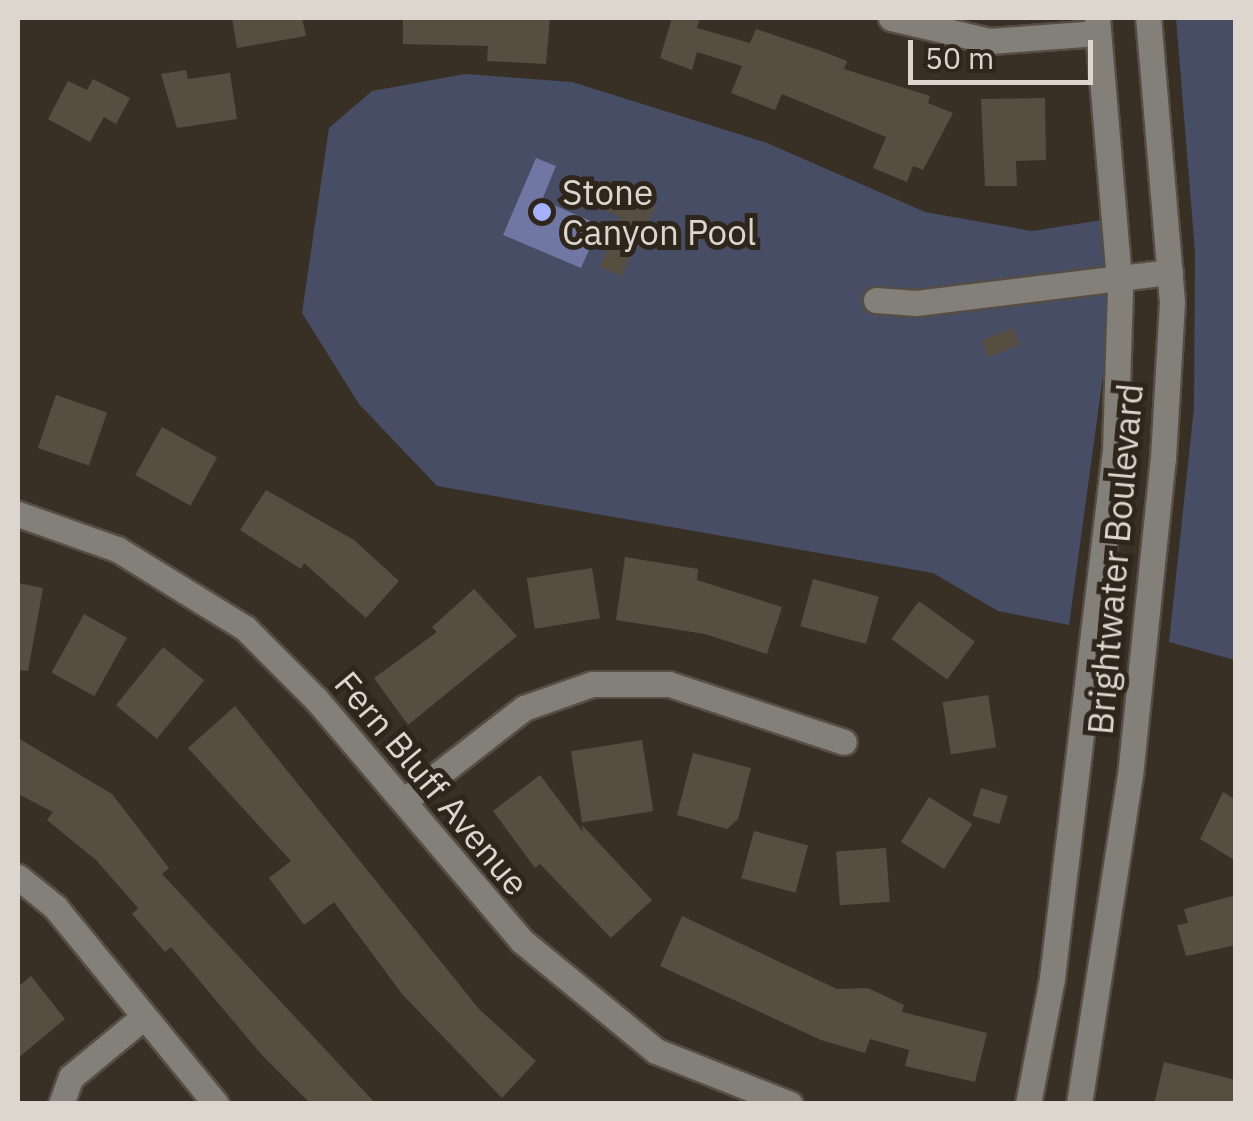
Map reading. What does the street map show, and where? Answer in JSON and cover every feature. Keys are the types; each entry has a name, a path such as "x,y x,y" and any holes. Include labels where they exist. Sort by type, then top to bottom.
{"street":[{"path":"891,18 990,42 1097,25"},
{"name":"Brightwater Boulevard","path":"1079,1104 1156,543 1170,272 1148,18"},
{"name":"Brightwater Boulevard","path":"1028,1104 1052,978 1115,450 1119,278 1097,25"},
{"path":"876,300 916,303 1170,272"},
{"name":"Fern Bluff Avenue","path":"18,514 117,549 245,628 404,801 522,941 617,1022 684,1065 758,1099 790,1104"},
{"path":"404,801 524,708 592,684 669,684 844,742"},
{"path":"18,877 55,906 142,1019 216,1104"},
{"path":"61,1104 71,1077 142,1019"}],"shaded area":[{"path":"1176,18 1235,18 1235,660 1169,642 1194,408 1195,252"},
{"path":"465,74 572,82 767,143 925,212 1032,231 1102,220 1108,339 1069,625 998,611 933,573 437,486 359,404 302,313 329,128 372,91"},
{"name":"Stone Canyon Pool","path":"536,158 556,166 542,200 600,225 581,268 503,235"}],"building":[{"path":"232,18 302,18 306,36 237,48"},
{"path":"403,18 550,18 546,64 487,61 488,46 403,44"},
{"path":"672,18 700,18 697,28 750,43 756,29 847,61 844,69 930,96 928,103 953,113 923,170 913,166 907,182 873,168 886,137 782,94 775,110 731,93 742,66 697,52 692,70 660,58"},
{"path":"186,70 188,79 230,73 237,119 177,128 161,74"},
{"path":"93,79 130,98 116,124 104,117 90,142 48,119 68,81 87,90"},
{"path":"1045,98 1046,160 1016,161 1017,186 985,186 981,99"},
{"path":"587,178 649,196 646,203 655,208 621,276 600,267 620,217 578,199"},
{"path":"1013,328 1020,345 988,357 981,341"},
{"path":"56,395 107,413 89,466 38,448"},
{"path":"162,427 217,458 190,506 135,475"},
{"path":"266,490 354,540 399,581 366,618 304,563 301,569 240,530"},
{"path":"625,557 698,569 697,580 782,607 767,654 705,634 616,620"},
{"path":"592,568 600,618 535,629 527,578"},
{"path":"813,579 879,597 866,644 800,626"},
{"path":"18,583 43,588 28,671 18,670"},
{"path":"474,589 517,636 408,725 374,678 437,632 432,627"},
{"path":"919,601 975,642 947,680 891,639"},
{"path":"84,614 127,638 94,696 52,673"},
{"path":"163,647 204,680 157,739 116,705"},
{"path":"988,695 996,747 951,755 943,702"},
{"path":"235,706 479,1009 536,1061 502,1098 402,994 334,902 304,925 269,878 291,861 188,748"},
{"path":"18,738 112,794 169,868 162,874 376,1104 311,1104 261,1054 171,947 165,952 132,914 138,908 96,860 47,820 53,812 18,794"},
{"path":"642,740 653,811 582,822 571,751"},
{"path":"693,753 751,768 738,819 727,829 677,815"},
{"path":"540,775 583,832 582,825 652,900 611,938 540,864 535,868 493,811"},
{"path":"981,788 1008,796 999,824 973,816"},
{"path":"1223,792 1236,800 1236,861 1200,839"},
{"path":"929,797 972,824 944,869 901,842"},
{"path":"754,831 808,845 795,893 741,878"},
{"path":"886,848 890,902 840,905 836,851"},
{"path":"1236,895 1236,945 1186,956 1177,925 1188,923 1184,909"},
{"path":"682,916 837,989 868,988 904,1005 902,1012 987,1033 975,1082 905,1066 909,1050 870,1039 865,1053 821,1040 660,966"},
{"path":"31,976 65,1019 18,1058 18,987"},
{"path":"1164,1062 1236,1080 1236,1104 1154,1104"}],"place":[{"name":"Stone Canyon Pool","path":"542,212"}]}
